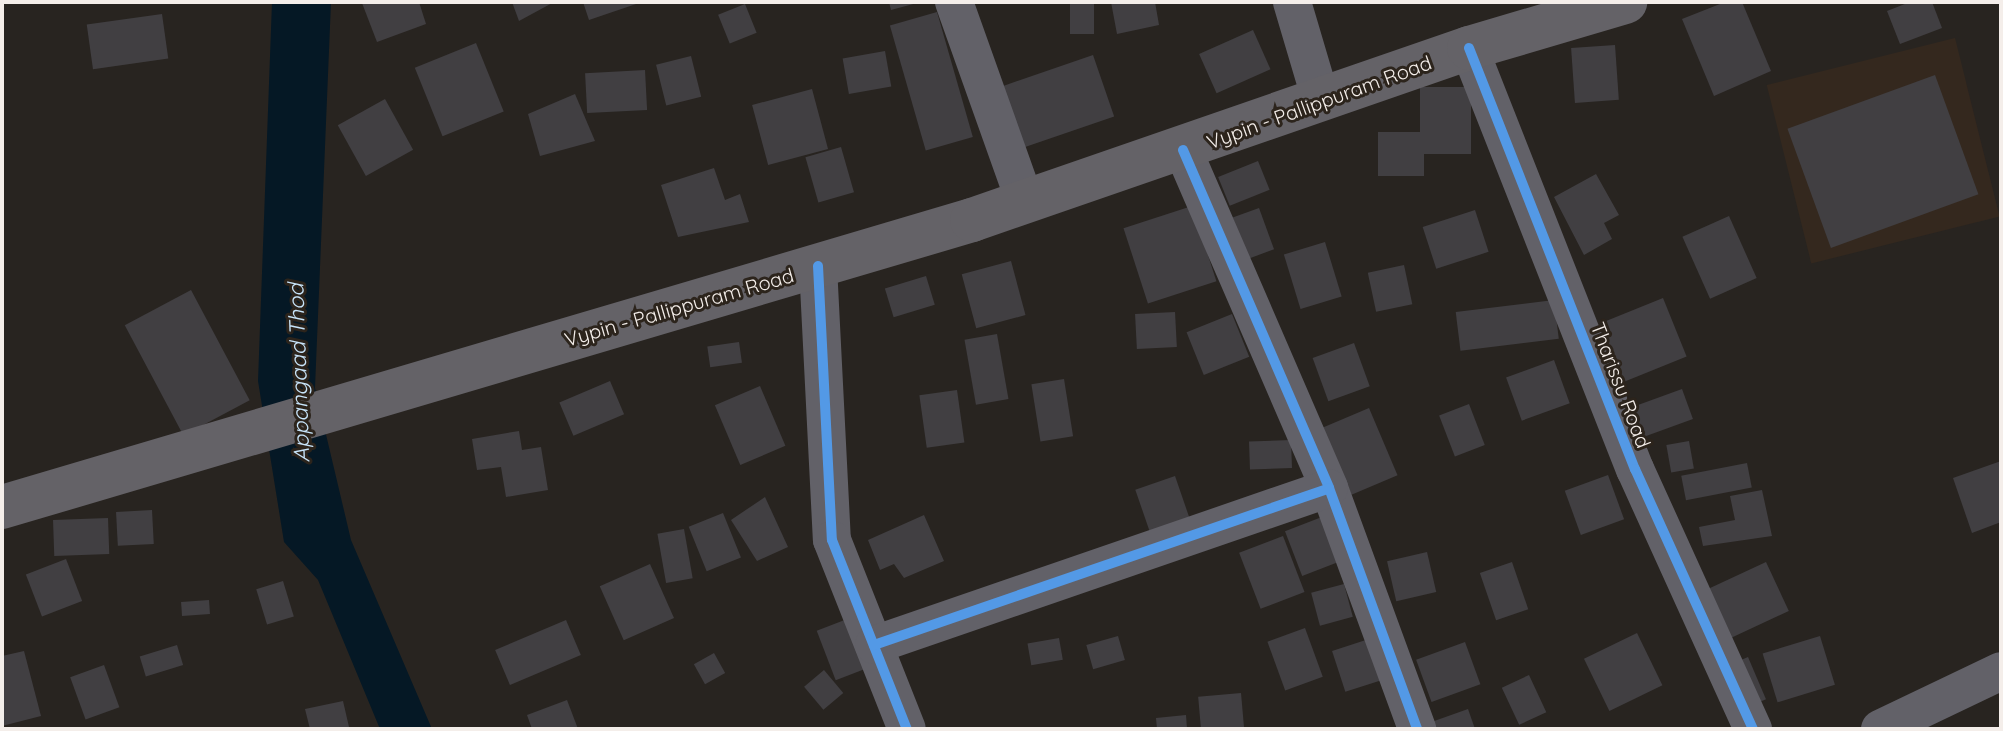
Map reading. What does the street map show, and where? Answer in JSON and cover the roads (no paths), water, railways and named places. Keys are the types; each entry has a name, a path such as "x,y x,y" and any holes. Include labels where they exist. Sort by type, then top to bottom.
{"main road":[{"name":"Vypin - Pallippuram Road","path":"2,507 818,266 1183,150 1469,48 1625,2"}],"street":[{"path":"954,2 1025,201"},
{"path":"1292,2 1321,100"},
{"name":"Tharissu Road","path":"1469,48 1635,469 1753,729"},
{"path":"1183,150 1329,488 1417,729"},
{"path":"818,266 832,540 907,729"},
{"path":"874,645 1329,488"},
{"path":"1880,729 2001,671"}],"water":[{"name":"Appangaad Thod","path":"272,2 331,2 315,388 351,540 432,729 380,729 318,580 284,542 258,381"}]}
